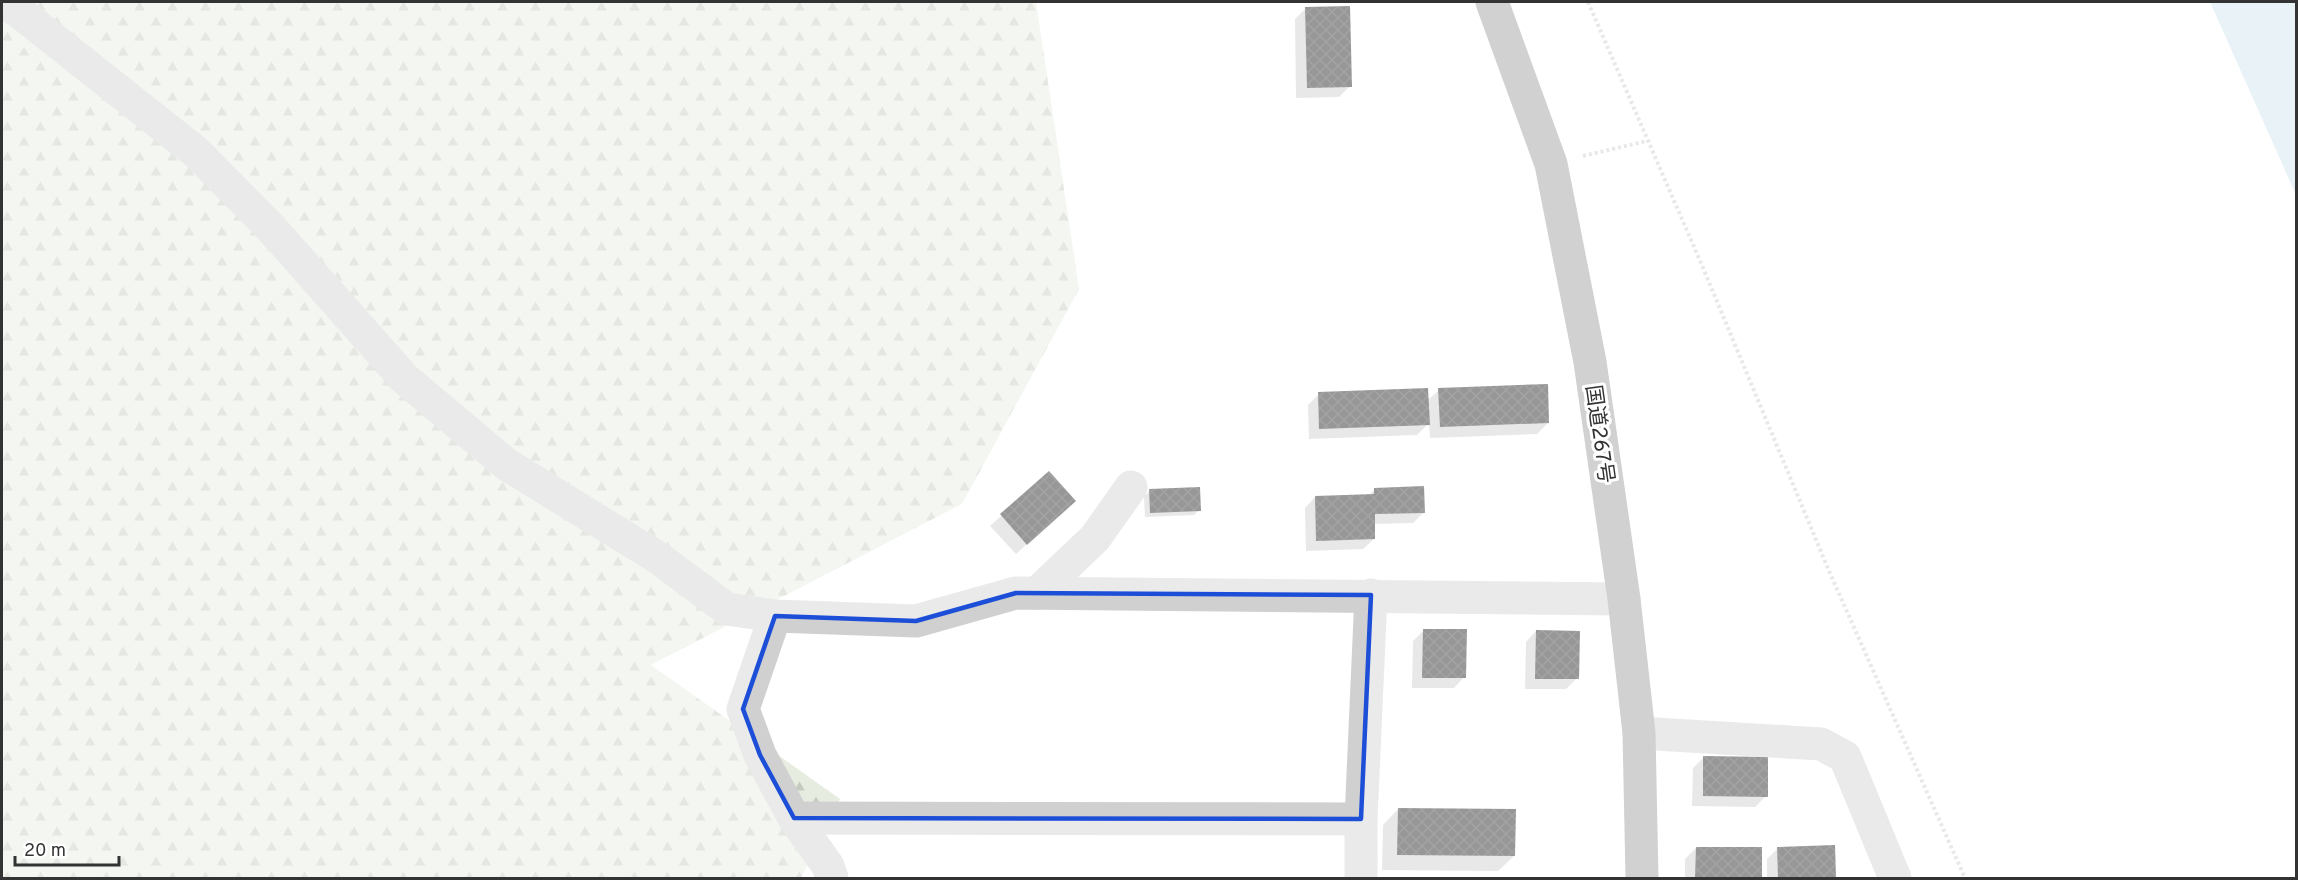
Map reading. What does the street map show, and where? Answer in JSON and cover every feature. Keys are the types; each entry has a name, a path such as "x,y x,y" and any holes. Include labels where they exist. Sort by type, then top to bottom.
{"highway":[{"name":"国道267号","path":"1492,2 1551,164 1590,362 1624,598 1639,732 1642,879"}],"street":[{"path":"2,2 18,11 196,152 271,228 404,378 506,464 657,557 727,609 775,616 916,621 1016,593 1624,598"},
{"path":"1037,593 1095,538 1131,487"},
{"path":"1361,879 1361,819 1371,595"},
{"path":"775,616 743,709 760,755 794,818 828,866 832,879"},
{"path":"1639,732 1821,744 1845,757 1895,879"},
{"path":"794,818 1361,819"}],"path":[{"path":"1587,2 1701,263 1829,571 1965,879"},
{"path":"1551,164 1647,141"}],"highlighted area":[{"path":"1016,593 1371,595 1361,819 794,818 760,755 743,709 775,616 916,621"}],"green space":[{"path":"2,2 1036,2 1079,289 962,504 651,665 840,799 801,878 2,878"}],"water":[{"path":"2210,2 2296,2 2296,195"}],"building":[{"path":"1350,6 1352,87 1307,88 1305,7"},
{"path":"1548,384 1549,423 1440,427 1438,388"},
{"path":"1428,388 1430,425 1319,429 1318,392"},
{"path":"1049,471 1076,501 1027,545 1000,514"},
{"path":"1424,486 1425,513 1375,514 1375,539 1316,541 1315,496 1374,494 1374,488"},
{"path":"1200,487 1201,511 1150,513 1149,489"},
{"path":"1423,629 1467,629 1466,678 1422,678"},
{"path":"1536,630 1580,631 1579,679 1535,679"},
{"path":"1703,756 1768,757 1768,797 1703,796"},
{"path":"1398,808 1516,809 1515,856 1397,855"},
{"path":"1835,845 1836,878 1778,878 1777,847"},
{"path":"1696,847 1762,847 1762,878 1695,878"}]}
